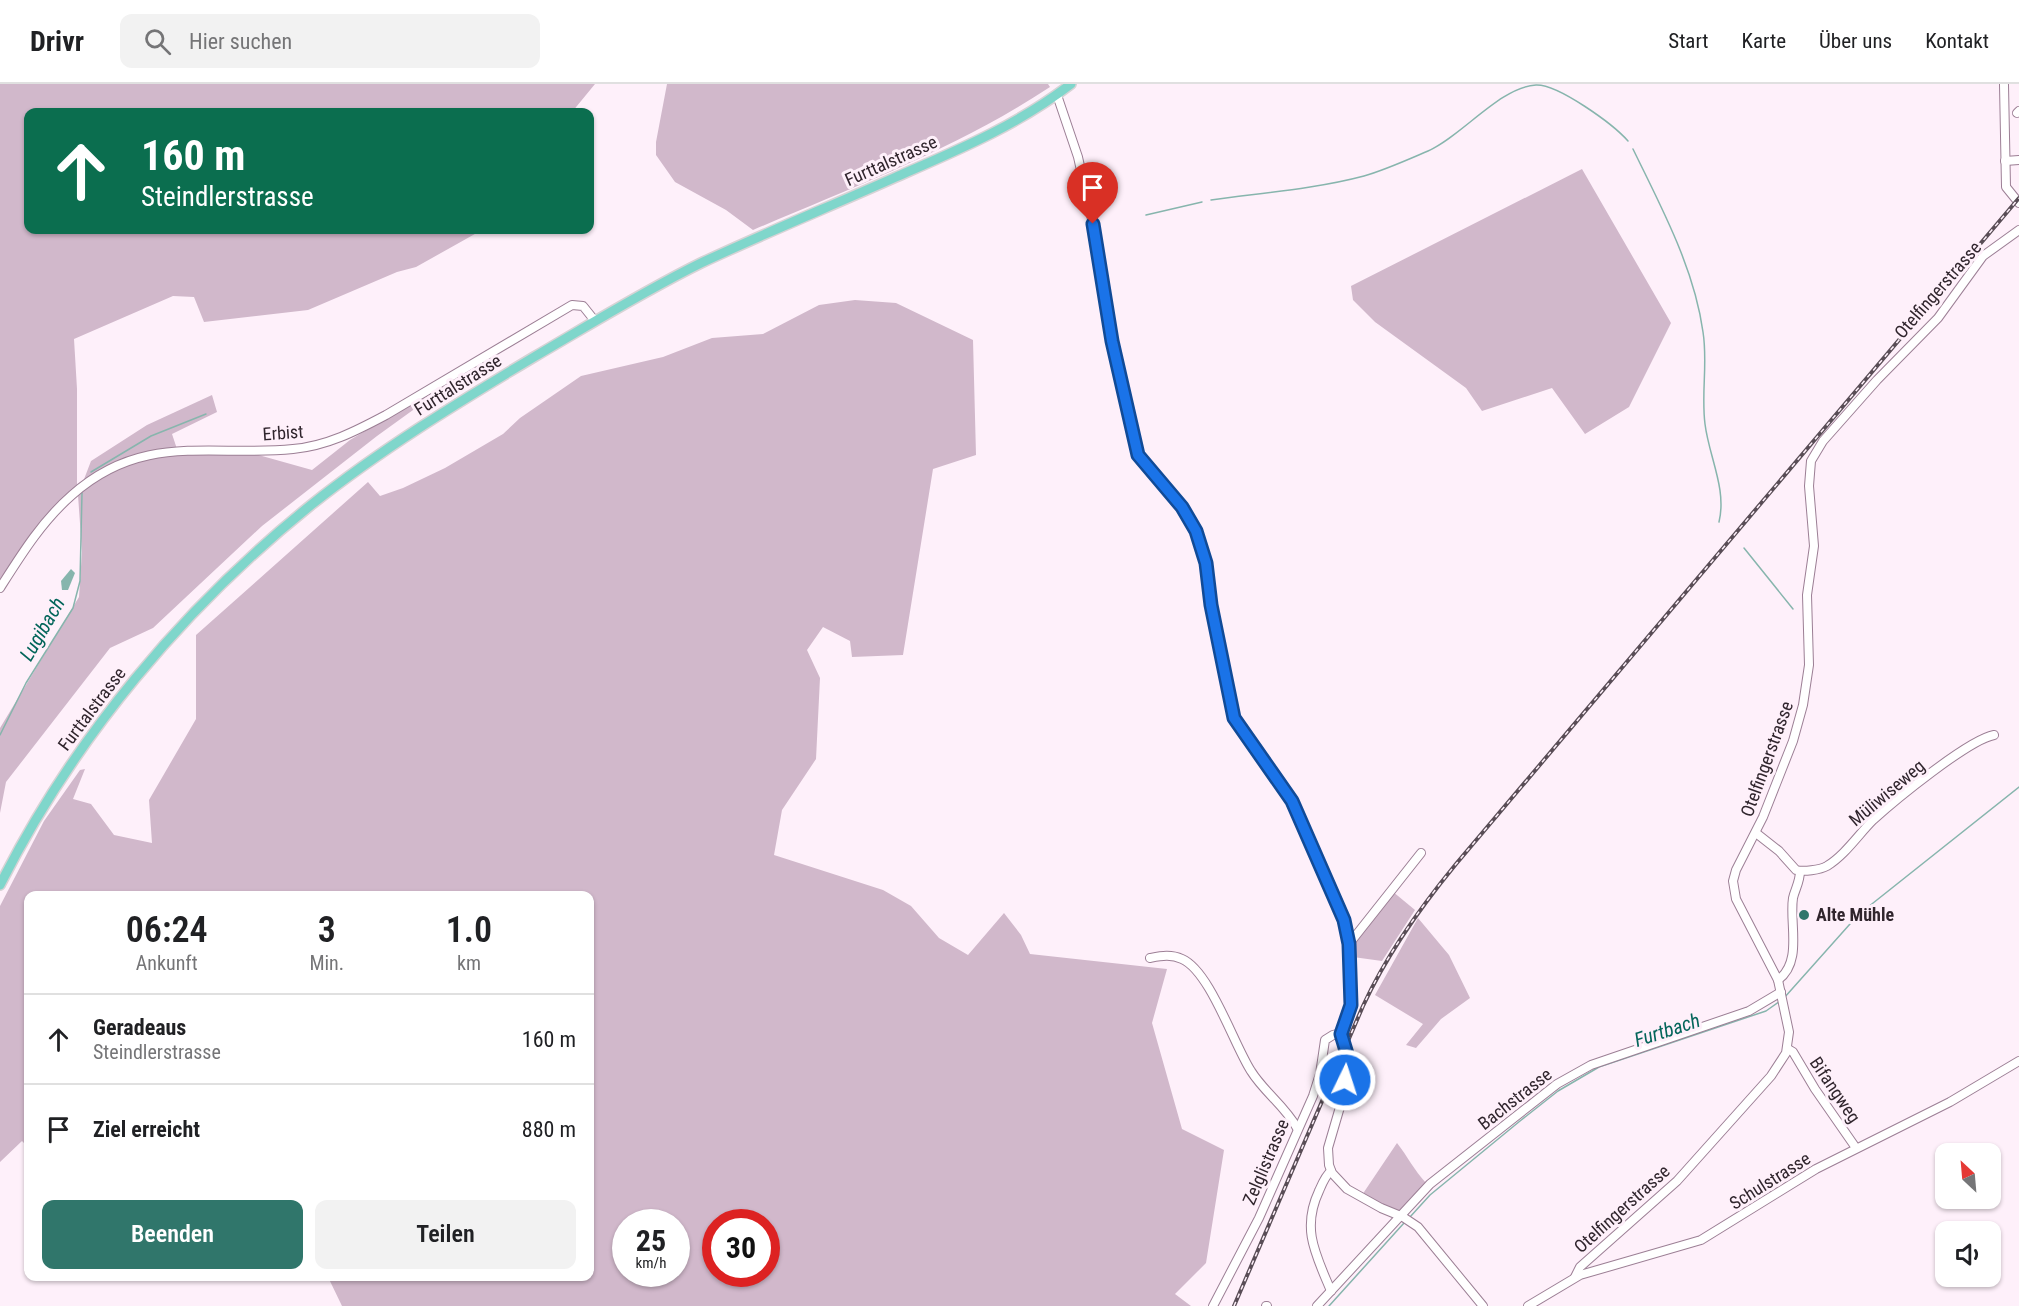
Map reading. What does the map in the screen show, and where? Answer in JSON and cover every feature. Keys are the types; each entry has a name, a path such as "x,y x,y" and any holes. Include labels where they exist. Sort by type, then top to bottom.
{"main road":[{"name":"Furttalstrasse","path":"0,885 30,828 89,739 174,634 230,576 312,504 355,472 473,393 595,321 699,264 973,144 1010,125 1071,84"}],"street":[{"path":"2002,84 2006,188 2019,203"},
{"path":"1057,95 1078,157 1093,224 1112,341 1134,444 1138,455 1182,507 1196,531 1206,563 1211,605 1234,718 1292,801 1344,920 1349,944 1351,1005 1341,1034 1347,1060 1340,1107 1328,1148 1331,1171 1347,1189 1380,1208 1402,1216 1424,1233 1483,1306"},
{"path":"2006,161 2019,160"},
{"name":"Otelfingerstrasse","path":"1575,1277 1580,1268 1651,1206 1696,1161 1771,1076 1788,1049 1790,1032 1778,980 1734,890 1736,870 1756,833 1800,719 1807,679 1809,638 1807,595 1814,546 1809,486 1811,461 1823,441 1869,388 1938,318 1983,256 2019,230"},
{"name":"Erbist","path":"0,588 26,549 63,503 90,481 137,458 180,450 279,450 311,446 338,438 386,415 573,305 578,304 587,309 595,321"},
{"name":"Müliwiseweg","path":"1800,871 1828,865 1889,807 1956,756 1994,735"},
{"path":"1756,833 1800,871 1800,884 1793,897 1794,936 1791,957 1778,980"},
{"path":"1349,944 1421,853"},
{"path":"1150,958 1169,955 1184,959 1195,970 1212,995 1251,1071 1289,1114 1297,1128"},
{"name":"Bachstrasse","path":"1317,1306 1430,1184 1569,1077 1614,1055 1749,1011 1781,994"},
{"name":"Zelglistrasse","path":"1213,1306 1259,1218 1318,1084 1325,1040 1333,1035 1341,1034"},
{"name":"Bifangweg","path":"1788,1049 1793,1052 1815,1089 1856,1148"},
{"name":"Schulstrasse","path":"1528,1306 1575,1277 1701,1240 1800,1178 1950,1102 2019,1060"},
{"path":"1289,1114 1304,1112"},
{"path":"1330,1291 1316,1260 1309,1232 1313,1203 1331,1171"}],"shaded area":[{"path":"0,84 595,84 575,108 24,108 24,234 475,234 416,267 397,272 308,310 204,322 194,297 173,296 74,339 77,389 77,485 44,520 0,583"},
{"path":"667,84 1048,84 1050,87 1015,109 942,148 753,230 726,210 675,182 656,155 656,142"},
{"path":"1582,169 1671,323 1629,407 1585,434 1552,388 1482,411 1466,388 1375,322 1353,300 1351,286"},
{"path":"855,300 896,303 973,340 976,455 933,469 903,655 852,657 850,641 823,627 807,650 820,678 816,759 782,810 774,855 883,890 911,906 939,938 968,955 1004,913 1021,935 1030,954 1167,969 1152,1023 1182,1129 1224,1150 1206,1263 1175,1294 1191,1306 342,1306 330,1281 594,1281 594,891 24,891 24,1143 22,1141 0,1162 0,906 44,821 80,770 85,769 73,799 91,804 114,835 152,843 149,800 196,719 196,635 368,482 380,496 403,488 445,468 503,434 520,418 581,376 663,357 712,338 763,334 819,305"},
{"path":"474,366 377,436 262,526 153,628 110,648 6,782 0,813 0,728 79,597 82,552 78,495 91,461 147,425 212,395 217,412 172,434 178,452 248,452 312,470 350,440"},
{"path":"71,569 75,573 68,590 62,590 61,581"},
{"path":"1392,891 1415,910 1382,961 1353,957 1354,945"},
{"path":"1418,918 1449,955 1470,998 1441,1019 1416,1048 1406,1045 1423,1024 1375,995"},
{"path":"1397,1143 1426,1183 1401,1212 1362,1195"}],"waterway":[{"path":"1211,200 1326,184 1380,171 1441,144 1509,94 1536,85 1546,86 1571,98 1610,125 1628,141"},
{"path":"1633,149 1675,238 1699,308 1704,344 1705,424 1721,497 1719,522"},
{"path":"1146,215 1202,202"},
{"name":"Lugibach","path":"91,472 151,436 206,414"},
{"name":"Lugibach","path":"0,735 26,683 73,608 80,581 82,493"},
{"path":"1744,548 1793,609"},
{"name":"Furtbach","path":"1784,998 1858,915 2019,787"},
{"name":"Furtbach","path":"1410,1217 1430,1195 1520,1121 1558,1091 1599,1067 1766,1011 1780,1001"},
{"name":"Furtbach","path":"1329,1306 1404,1223"}],"railway":[{"path":"1234,1306 1363,1006 1382,968 1429,898 2019,198"}],"place":[{"name":"Alte Mühle","path":"1804,915"}],"route":[{"path":"1093,224 1112,341 1134,444 1144,464 1182,507 1196,531 1206,563 1211,605 1234,718 1292,801 1344,920 1349,944 1351,1005 1341,1034 1347,1052 1345,1080"}]}
